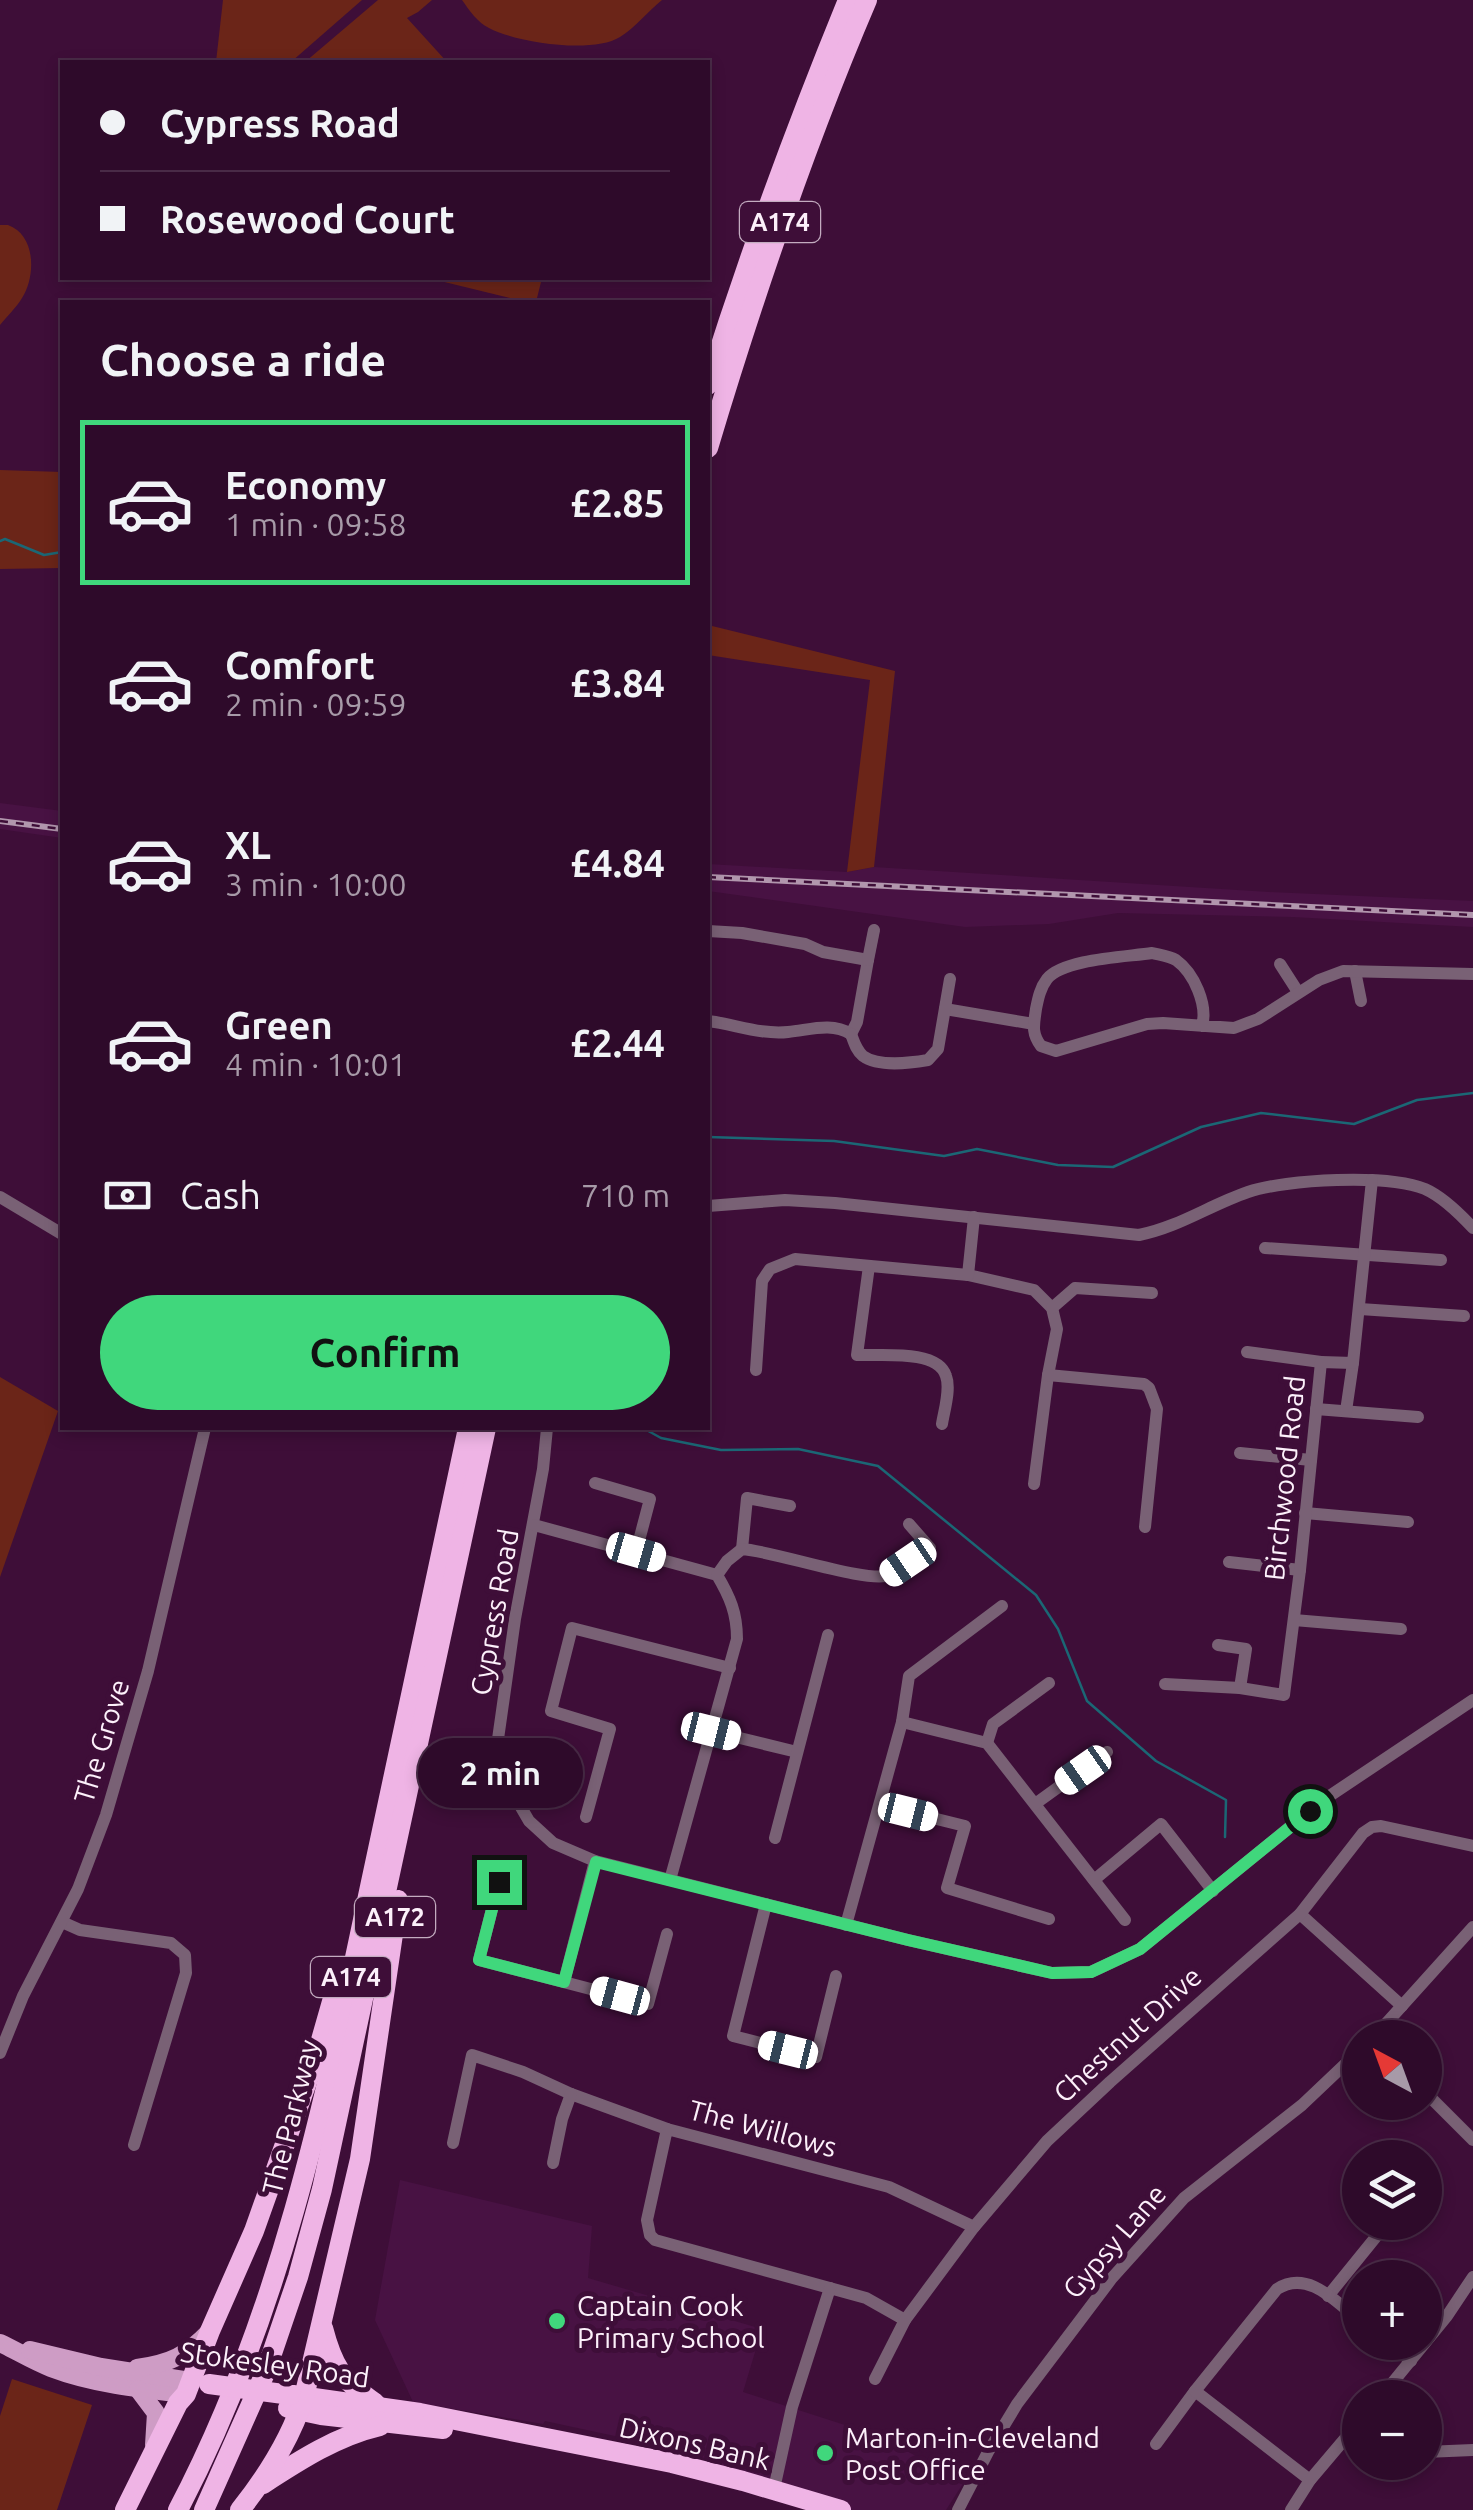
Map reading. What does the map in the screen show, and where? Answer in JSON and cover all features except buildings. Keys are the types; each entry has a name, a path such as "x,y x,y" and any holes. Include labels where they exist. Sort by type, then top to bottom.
{"highway":[{"name":"A174","path":"710,379 772,194 848,0"},
{"name":"A174","path":"710,442 765,264 867,0"},
{"name":"The Parkway","path":"178,2510 240,2375 286,2243 335,2047 468,1430"},
{"name":"The Parkway","path":"204,2510 266,2371 322,2189 486,1430"},
{"name":"A172","path":"295,2403 322,2326 360,2159 410,1833 411,1779"},
{"name":"A174","path":"197,2389 210,2331 254,2231 317,2054 357,1897 390,1794"},
{"path":"322,2326 338,2372 378,2405"},
{"path":"124,2510 178,2403 197,2389"},
{"name":"Stokesley Road","path":"197,2389 295,2403 378,2405 419,2420"},
{"path":"240,2510 295,2426 295,2403 392,2424"},
{"path":"257,2488 343,2438 419,2420"},
{"name":"Dixons Bank","path":"419,2420 502,2436 534,2436 672,2463 841,2510"}],"main road":[{"name":"A174","path":"122,2370 176,2359 210,2331"},
{"name":"Stokesley Road","path":"3,2347 197,2389"},
{"name":"Stokesley Road","path":"3,2347 50,2368 138,2389 197,2389"},
{"path":"138,2389 156,2412 152,2455"}],"street":[{"path":"851,1034 857,1022 874,930"},
{"path":"710,932 742,932 868,960"},
{"path":"1202,1026 1205,1016 1187,971 1177,961 1152,953 1061,968 1046,980 1041,990 1033,1031 1046,1049 1056,1050 1147,1024 1163,1022 1221,1029 1245,1025 1331,974 1354,970 1473,974"},
{"path":"1280,964 1298,992"},
{"path":"1354,970 1361,1001"},
{"path":"710,1021 770,1033 842,1029 851,1034 858,1052 870,1059 924,1061 938,1049 950,979"},
{"path":"946,1009 1034,1024"},
{"path":"1346,1411 1372,1180"},
{"path":"710,1206 785,1200 835,1203 1140,1235 1162,1231 1249,1191 1287,1183 1372,1180 1428,1190 1473,1228"},
{"path":"0,1197 60,1233"},
{"path":"968,1275 974,1216"},
{"path":"1265,1248 1441,1260"},
{"path":"756,1370 762,1282 770,1269 796,1258 968,1275 1034,1290 1052,1308 1057,1329 1034,1484"},
{"path":"870,1266 858,1355 926,1358 940,1365 948,1379 942,1424"},
{"path":"1052,1308 1075,1288 1152,1294"},
{"path":"1360,1308 1464,1316"},
{"path":"1247,1352 1322,1362"},
{"name":"Birchwood Road","path":"1165,1684 1284,1695 1322,1362 1353,1363"},
{"path":"1048,1375 1144,1384 1148,1388 1157,1409 1146,1526"},
{"path":"1316,1409 1418,1418"},
{"name":"The Grove","path":"0,2053 34,1972 78,1890 106,1815 148,1671 205,1430"},
{"name":"Cypress Road","path":"548,1430 498,1746 511,1790 529,1821 554,1843 596,1862 1052,1973 1091,1972 1140,1949 1322,1801 1473,1700"},
{"path":"1240,1453 1311,1460"},
{"path":"595,1484 650,1499 636,1552"},
{"path":"742,1549 747,1498 790,1506"},
{"path":"1305,1513 1408,1522"},
{"path":"716,1575 742,1549 762,1550 848,1572 887,1576 930,1548 909,1524"},
{"path":"534,1526 716,1575 732,1600 737,1639 670,1880"},
{"path":"1229,1562 1300,1570"},
{"path":"846,1925 902,1722 910,1676 1002,1606"},
{"path":"1294,1620 1401,1629"},
{"path":"586,1817 610,1729 552,1710 572,1628 730,1668"},
{"path":"775,1838 828,1635"},
{"path":"1218,1645 1246,1650 1240,1688"},
{"path":"987,1742 993,1724 1049,1683"},
{"path":"902,1722 987,1742 1125,1920"},
{"path":"711,1731 797,1752"},
{"path":"1035,1804 1107,1752"},
{"path":"880,1805 965,1826 947,1888 1049,1920"},
{"path":"1094,1880 1161,1824 1213,1891"},
{"name":"Chestnut Drive","path":"875,2379 905,2320 974,2227 1047,2141 1300,1914 1363,1833 1372,1826 1382,1826 1473,1846"},
{"path":"564,1982 596,1862"},
{"path":"503,1866 479,1960 648,2004 667,1934"},
{"path":"766,1904 733,2036 816,2057 836,1976"},
{"path":"1300,1914 1402,2006"},
{"path":"62,1922 80,1930 171,1943 185,1955 186,1973 134,2145"},
{"path":"1389,2020 1473,1927"},
{"path":"453,2143 472,2054 667,2128"},
{"name":"Gypsy Lane","path":"958,2510 1017,2404 1112,2278 1184,2198 1302,2105 1342,2067"},
{"path":"552,2163 571,2094"},
{"path":"1442,2108 1473,2140"},
{"path":"1460,2125 1473,2113"},
{"name":"The Willows","path":"905,2320 866,2298 654,2240 647,2220 667,2128 889,2186 974,2227"},
{"path":"1328,2296 1373,2240"},
{"path":"1395,2380 1473,2278"},
{"path":"1156,2444 1277,2289 1304,2282 1342,2307"},
{"path":"774,2489 792,2407 830,2288"},
{"path":"1196,2390 1310,2480"},
{"path":"1292,2510 1310,2480 1342,2442"},
{"path":"1442,2451 1473,2450"}],"shaded area":[{"path":"223,0 362,0 293,60 216,60"},
{"path":"378,0 432,0 407,18 445,60 307,60"},
{"path":"462,0 662,0 620,37 574,46 536,42 489,28"},
{"path":"0,225 8,225 24,238 31,268 27,289 0,325"},
{"path":"436,280 542,280 536,300 519,300"},
{"path":"0,470 60,472 60,568 0,569"},
{"path":"710,625 895,671 874,867 847,872 870,680 710,655"},
{"path":"0,803 60,811 60,838 0,829"},
{"path":"710,864 847,872 874,867 1473,901 1473,927 1118,913 1049,924 965,927 710,891"},
{"path":"0,1377 58,1411 0,1577"},
{"name":"Captain Cook Primary School","path":"400,2180 592,2226 588,2278 762,2329 743,2392 879,2436 964,2482 946,2510 838,2510 719,2477 725,2450 720,2462 545,2421 543,2424 413,2402 375,2320"},
{"path":"12,2379 92,2405 57,2510 0,2510 0,2416"}],"waterway":[{"path":"0,541 5,539 44,555 60,552"},
{"path":"710,1137 834,1141 944,1156 977,1149 1058,1165 1113,1167 1201,1127 1261,1113 1354,1124 1417,1100 1473,1093"},
{"path":"647,1430 661,1438 721,1450 798,1449 878,1466 1036,1595 1058,1629 1087,1701 1156,1761 1226,1800 1225,1837"}],"railway":[{"path":"0,821 60,829"},
{"path":"710,877 1473,915"}],"place":[{"name":"Captain Cook Primary School","path":"557,2321"},
{"name":"Marton-in-Cleveland Post Office","path":"825,2453"}],"route":[{"path":"499,1882 479,1960 564,1982 596,1862 1052,1973 1091,1972 1140,1949 1310,1811"}]}
